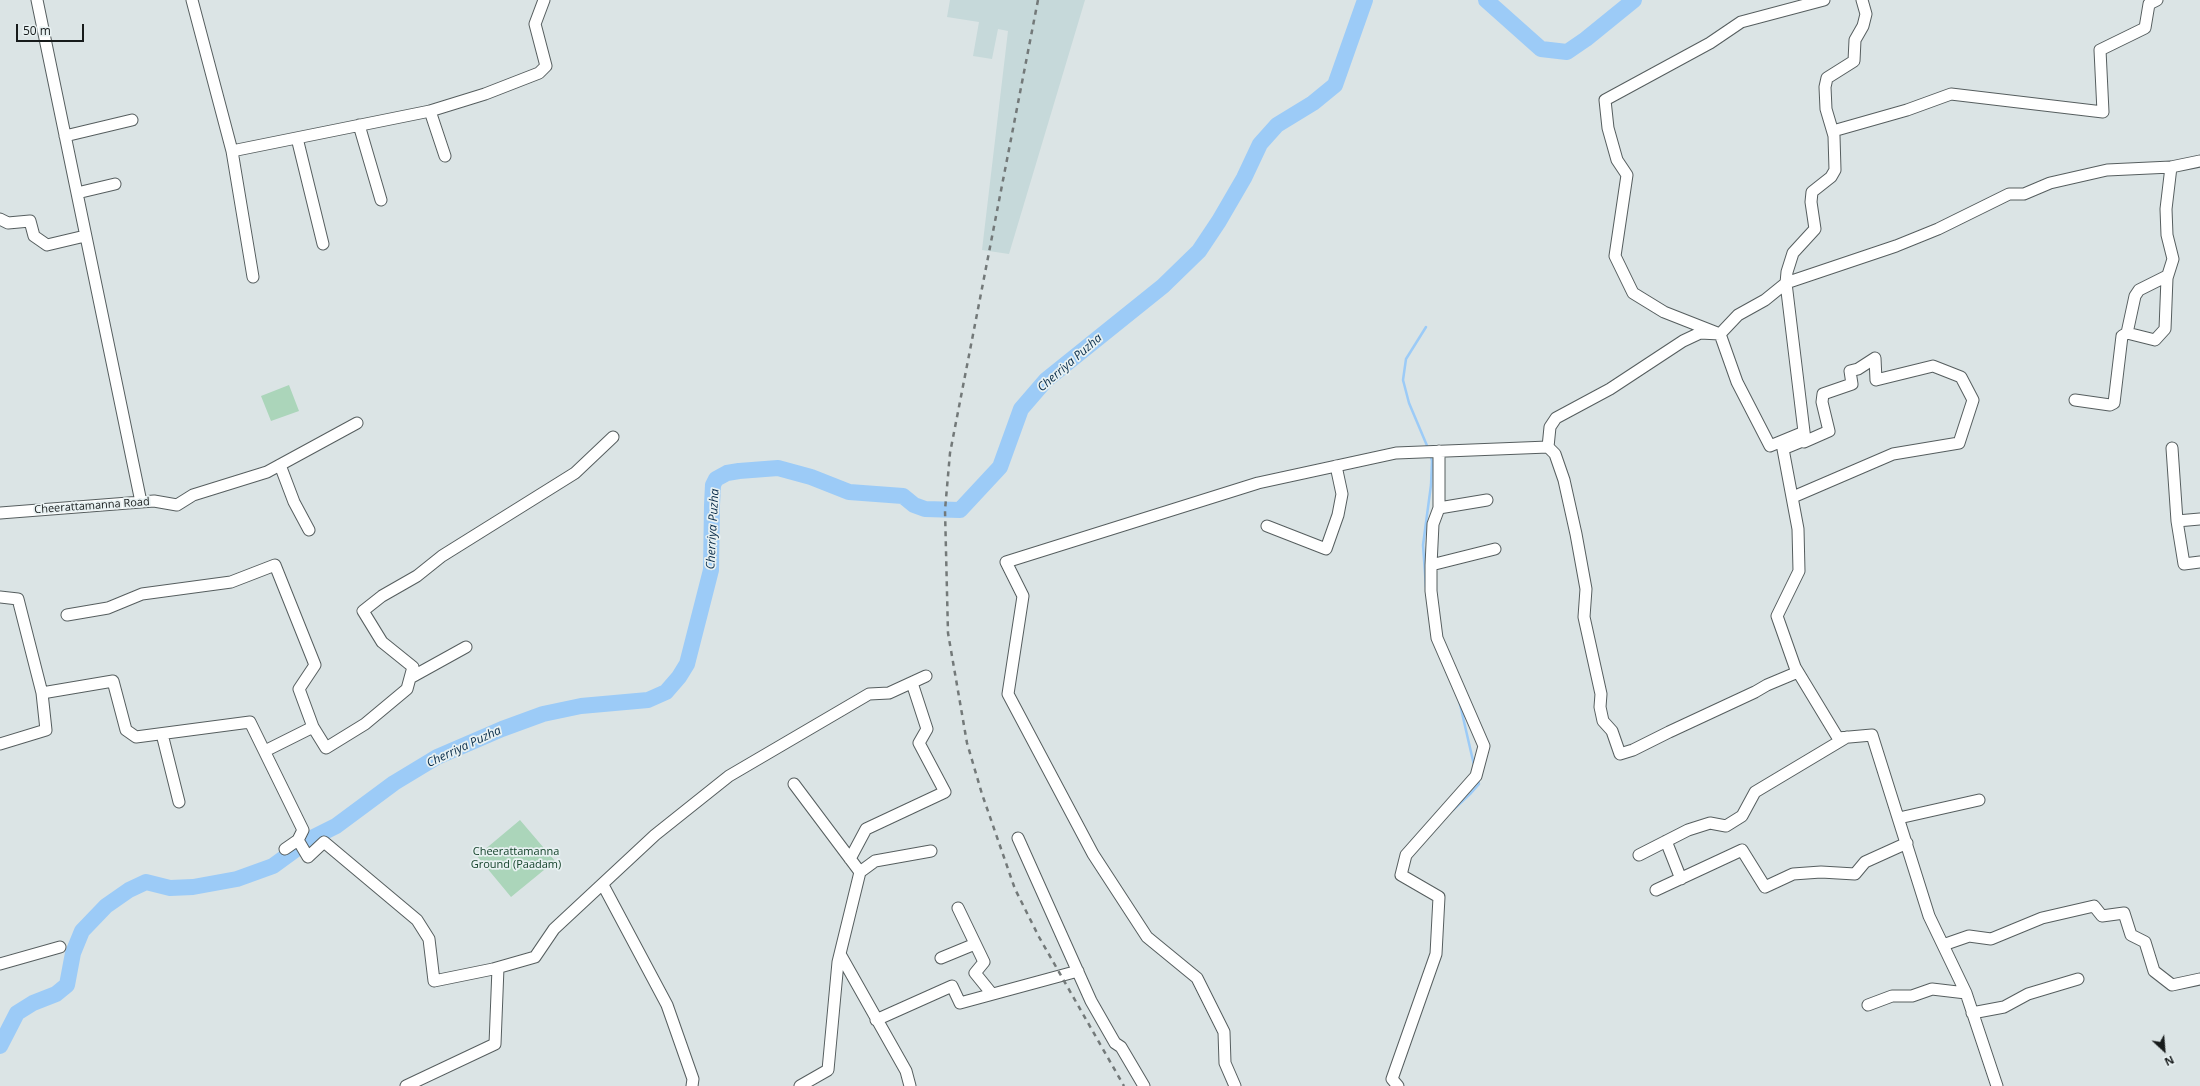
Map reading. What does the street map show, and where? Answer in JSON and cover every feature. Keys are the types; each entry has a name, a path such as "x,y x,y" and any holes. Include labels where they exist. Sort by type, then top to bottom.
{"street":[{"path":"37,0 141,502"},
{"path":"192,0 232,151 253,277"},
{"path":"232,151 430,111 485,94 539,73 546,66 535,24 544,0"},
{"path":"1793,497 1893,454 1959,443 1973,400 1961,377 1932,366 1876,380 1875,358 1858,369 1850,371 1852,384 1823,394 1822,402 1829,431 1770,446 1737,382 1720,334 1664,312 1633,294 1615,256 1627,175 1617,160 1608,128 1605,100 1710,43 1741,22 1824,0"},
{"path":"1804,437 1786,283 1789,262 1793,253 1815,230 1811,202 1812,192 1831,177 1835,170 1833,131 1826,109 1825,87 1827,78 1854,61 1855,40 1863,26 1866,14 1862,0"},
{"path":"1833,131 1908,110 1952,94 2103,112 2100,50 2145,28 2149,4 2157,0"},
{"path":"430,111 445,156"},
{"path":"65,136 132,120"},
{"path":"359,125 381,200"},
{"path":"297,138 323,244"},
{"path":"1548,447 1550,427 1556,418 1610,389 1683,341 1700,333 1720,334 1738,315 1765,300 1786,283 1872,255 1917,238 2009,194 2024,194 2050,183 2107,170 2171,167 2200,161"},
{"path":"2075,400 2110,404 2114,403 2122,336 2127,333 2155,340 2165,329 2167,276 2173,259 2167,235 2166,209 2171,167"},
{"path":"76,193 115,184"},
{"path":"0,219 8,224 30,221 34,236 47,246 85,236"},
{"path":"2127,333 2134,296 2139,290 2167,276"},
{"name":"Cheerattamanna Road","path":"0,513 154,501 177,505 193,495 267,472 357,423"},
{"path":"67,615 108,608 142,594 231,582 275,565 315,665 299,689 313,727 326,748 365,724 407,689 413,667 382,642 363,611 382,596 416,576 442,556 575,473 614,437"},
{"path":"1804,437 1783,449 1798,528 1799,571 1777,616 1798,672 1838,738 1872,735 1929,916 1966,993 1997,1086"},
{"path":"1235,1086 1225,1062 1224,1032 1198,978 1147,937 1093,854 1008,694 1023,596 1006,562 1258,483 1396,453 1548,447 1555,454 1564,480 1577,539 1586,589 1584,617 1601,694 1600,708 1603,721 1612,731 1620,754 1633,750 1767,685 1798,672"},
{"path":"2172,448 2177,521 2184,564 2200,562"},
{"path":"1398,1086 1392,1079 1436,954 1439,897 1401,875 1406,855 1476,776 1484,746 1437,638 1431,591 1431,565 1434,524 1439,508 1439,451"},
{"path":"280,465 294,502 309,530"},
{"path":"1267,526 1295,535 1326,549 1338,515 1342,494 1336,466"},
{"path":"1439,508 1487,500"},
{"path":"2177,521 2200,519"},
{"path":"1431,565 1495,549"},
{"path":"0,597 18,599 42,693 46,730 0,744"},
{"path":"410,678 466,648"},
{"path":"298,840 308,857 324,842 417,920 429,939 434,981 498,968 535,957 554,929 655,835 729,776 869,694 890,693 926,676"},
{"path":"42,693 113,681 126,730 136,737 250,722 303,830 298,840 285,849"},
{"path":"850,859 866,829 945,792 919,743 927,728 912,683"},
{"path":"265,751 313,727"},
{"path":"162,734 179,802"},
{"path":"1639,855 1688,830 1710,823 1726,826 1742,816 1754,792 1847,737"},
{"path":"794,784 860,872"},
{"path":"1899,818 1979,800"},
{"path":"1018,838 1091,1001 1144,1086"},
{"path":"1666,841 1681,879"},
{"path":"1656,890 1742,850 1765,887 1793,874 1821,872 1855,874 1865,862 1907,843"},
{"path":"800,1086 828,1070 840,954 860,872 876,861 931,851"},
{"path":"602,885 667,1005 693,1079 692,1086"},
{"path":"1943,945 1969,936 1991,939 2042,918 2094,906 2102,916 2124,913 2131,935 2145,942 2154,971 2172,985 2200,979"},
{"path":"958,908 984,962 975,974 992,994"},
{"path":"941,958 975,944"},
{"path":"0,964 60,947"},
{"path":"840,954 906,1071 910,1086"},
{"path":"406,1086 495,1044 498,968"},
{"path":"876,1020 952,986 960,1003 1078,971"},
{"path":"1972,1013 2004,1007 2028,994 2078,979"},
{"path":"1868,1005 1892,996 1912,996 1932,989 1966,993"}],"shaded area":[{"path":"950,0 1085,0 1009,254 982,250 1008,31 998,29 992,59 973,56 979,22 947,17"}],"green space":[{"path":"289,385 299,411 271,421 261,396"},
{"name":"Cheerattamanna Ground (Paadam)","path":"520,820 555,861 511,897 477,856"}],"waterway":[{"name":"Cherriya Puzha","path":"0,1046 17,1013 33,1003 56,994 67,985 73,953 82,931 106,906 129,890 146,882 170,888 193,887 237,879 273,866 310,839 336,826 394,783 437,757 502,729 543,714 581,706 648,700 666,692 679,677 687,664 711,570 713,485 716,479 727,473 778,468 811,477 849,492 903,496 914,505 925,509 960,510 1000,467 1021,409 1046,380 1163,286 1199,251 1219,221 1244,178 1260,144 1277,125 1313,103 1335,85 1365,0"},
{"name":"Cherriya Puzha","path":"1486,0 1541,49 1567,52 1586,39 1634,0"},
{"path":"1426,327 1406,359 1403,380 1409,403 1428,448"},
{"path":"1426,587 1423,545 1431,485 1432,461 1430,454"},
{"path":"1459,700 1474,765"},
{"path":"1453,810 1479,784 1478,780"}],"railway":[{"path":"1038,0 950,453 945,510 948,633 967,743 982,794 1015,889 1039,937 1124,1086"}]}
